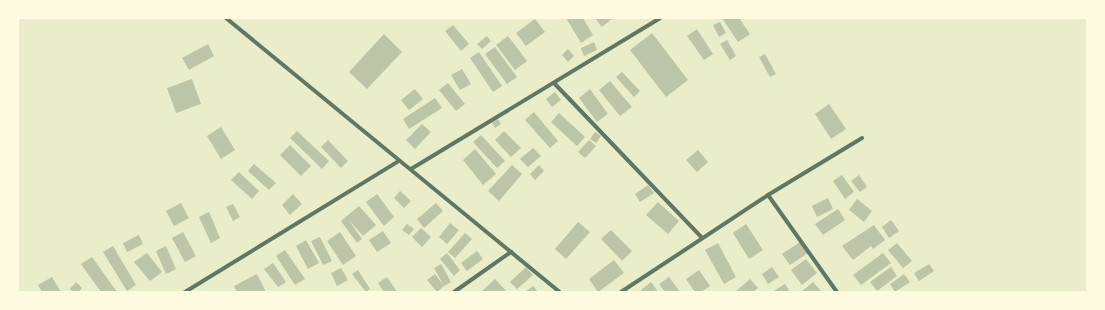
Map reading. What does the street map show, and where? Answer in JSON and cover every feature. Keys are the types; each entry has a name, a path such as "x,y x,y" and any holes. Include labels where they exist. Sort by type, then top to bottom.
{"street":[{"path":"226,18 559,292"},
{"path":"411,169 660,18"},
{"path":"554,83 702,238"},
{"path":"621,292 768,195 862,138"},
{"path":"185,292 399,161"},
{"path":"768,195 837,292"},
{"path":"454,292 511,252"}],"building":[{"path":"566,18 583,18 593,35 581,43"},
{"path":"595,18 613,18 602,27"},
{"path":"722,18 739,18 750,34 738,42"},
{"path":"535,19 545,32 526,46 516,33"},
{"path":"720,22 726,33 719,37 713,25"},
{"path":"453,25 469,44 461,51 445,31"},
{"path":"697,29 713,54 704,60 687,36"},
{"path":"652,33 688,80 666,97 630,50"},
{"path":"384,34 402,52 367,89 349,72"},
{"path":"487,36 491,41 482,49 477,44"},
{"path":"508,36 527,61 515,70 496,45"},
{"path":"727,40 736,56 730,60 720,44"},
{"path":"594,42 597,50 584,56 581,48"},
{"path":"208,44 214,56 189,70 182,58"},
{"path":"495,47 517,77 507,84 485,54"},
{"path":"568,49 574,56 568,62 562,55"},
{"path":"479,52 502,86 493,92 470,58"},
{"path":"765,54 776,74 770,77 759,57"},
{"path":"462,69 471,84 460,90 451,75"},
{"path":"622,72 640,91 634,97 616,77"},
{"path":"192,79 201,104 176,113 167,88"},
{"path":"610,81 632,107 620,116 599,90"},
{"path":"448,83 465,104 456,111 439,90"},
{"path":"415,89 423,99 409,110 401,100"},
{"path":"590,89 608,114 597,122 579,98"},
{"path":"555,92 561,100 552,107 546,99"},
{"path":"435,98 442,108 409,129 403,119"},
{"path":"829,104 846,129 831,139 815,114"},
{"path":"534,112 558,141 550,148 525,120"},
{"path":"559,113 585,137 577,146 551,122"},
{"path":"498,119 501,124 495,128 492,123"},
{"path":"422,124 431,132 415,149 406,140"},
{"path":"221,127 235,150 221,159 207,136"},
{"path":"297,131 329,161 322,169 290,138"},
{"path":"504,131 521,148 511,157 495,140"},
{"path":"595,132 601,136 596,143 590,139"},
{"path":"481,135 505,161 497,168 473,142"},
{"path":"328,140 348,161 341,168 321,147"},
{"path":"589,140 596,146 585,158 578,152"},
{"path":"290,145 311,166 301,176 280,155"},
{"path":"533,148 541,156 528,167 520,159"},
{"path":"475,149 496,174 483,185 463,160"},
{"path":"698,150 708,162 697,172 686,160"},
{"path":"254,164 276,183 269,190 248,171"},
{"path":"512,165 522,174 499,201 488,191"},
{"path":"539,165 544,171 535,180 530,174"},
{"path":"239,172 259,191 252,199 231,180"},
{"path":"842,175 854,192 845,199 833,181"},
{"path":"859,175 867,187 860,192 851,181"},
{"path":"648,185 654,193 640,202 635,194"},
{"path":"400,191 411,201 404,208 394,198"},
{"path":"293,194 302,204 290,215 282,205"},
{"path":"377,194 394,217 384,226 366,202"},
{"path":"828,198 833,209 817,217 812,206"},
{"path":"857,199 872,211 864,222 849,210"},
{"path":"658,202 679,221 668,234 646,215"},
{"path":"181,203 189,218 174,226 166,211"},
{"path":"436,203 443,211 424,228 417,219"},
{"path":"233,204 240,217 233,221 226,207"},
{"path":"359,206 376,225 363,236 348,219 362,239 357,243 341,221"},
{"path":"838,209 845,220 823,235 815,224"},
{"path":"209,212 220,238 211,243 199,217"},
{"path":"891,220 899,231 889,238 882,227"},
{"path":"578,222 590,232 566,259 555,249"},
{"path":"450,223 459,230 447,244 439,237"},
{"path":"407,224 414,229 409,235 402,230"},
{"path":"746,224 763,250 749,259 733,233"},
{"path":"874,225 885,240 873,249 871,246 853,260 842,246"},
{"path":"421,228 431,237 422,247 412,237"},
{"path":"611,230 632,251 622,261 601,239"},
{"path":"383,231 391,243 377,252 369,240"},
{"path":"183,232 196,256 185,262 172,238"},
{"path":"340,232 356,256 343,265 327,241"},
{"path":"465,233 472,239 455,258 448,252"},
{"path":"139,235 143,244 127,252 123,243"},
{"path":"320,237 332,261 323,265 311,241"},
{"path":"306,240 319,263 308,269 296,246"},
{"path":"800,242 808,253 790,265 782,254"},
{"path":"718,243 736,277 724,284 705,250"},
{"path":"897,243 912,261 903,268 888,250"},
{"path":"113,246 136,285 127,291 103,252"},
{"path":"166,246 176,269 166,274 156,251"},
{"path":"285,250 305,279 295,285 276,256"},
{"path":"477,251 483,259 467,271 461,263"},
{"path":"147,253 162,272 150,281 134,262"},
{"path":"447,253 460,270 454,276 440,259"},
{"path":"883,253 891,263 861,285 853,275"},
{"path":"92,257 117,292 101,292 81,264"},
{"path":"806,259 817,273 802,285 791,270"},
{"path":"614,260 624,273 598,292 589,279"},
{"path":"273,263 286,282 278,287 264,269"},
{"path":"441,264 451,282 444,286 434,268"},
{"path":"929,264 934,271 919,281 914,273"},
{"path":"526,267 533,275 517,289 510,282"},
{"path":"772,267 779,277 768,284 762,274"},
{"path":"891,267 897,276 877,291 870,282"},
{"path":"341,268 348,280 337,286 331,273"},
{"path":"358,270 370,289 366,292 352,274"},
{"path":"699,270 710,286 701,292 695,292 686,279"},
{"path":"257,274 266,292 237,292 234,286"},
{"path":"435,274 444,286 437,292 427,280"},
{"path":"904,274 910,282 895,292 890,284"},
{"path":"52,277 61,292 42,292 38,285"},
{"path":"387,277 397,292 384,292 378,283"},
{"path":"669,277 680,292 665,292 659,284"},
{"path":"495,279 506,291 481,292"},
{"path":"750,279 758,288 753,292 735,292"},
{"path":"76,282 82,288 79,292 73,292 70,289"},
{"path":"651,282 658,292 643,292 641,290"},
{"path":"813,282 822,292 801,292"},
{"path":"785,284 789,290 787,292 772,292"},
{"path":"533,286 538,292 525,292"}]}
